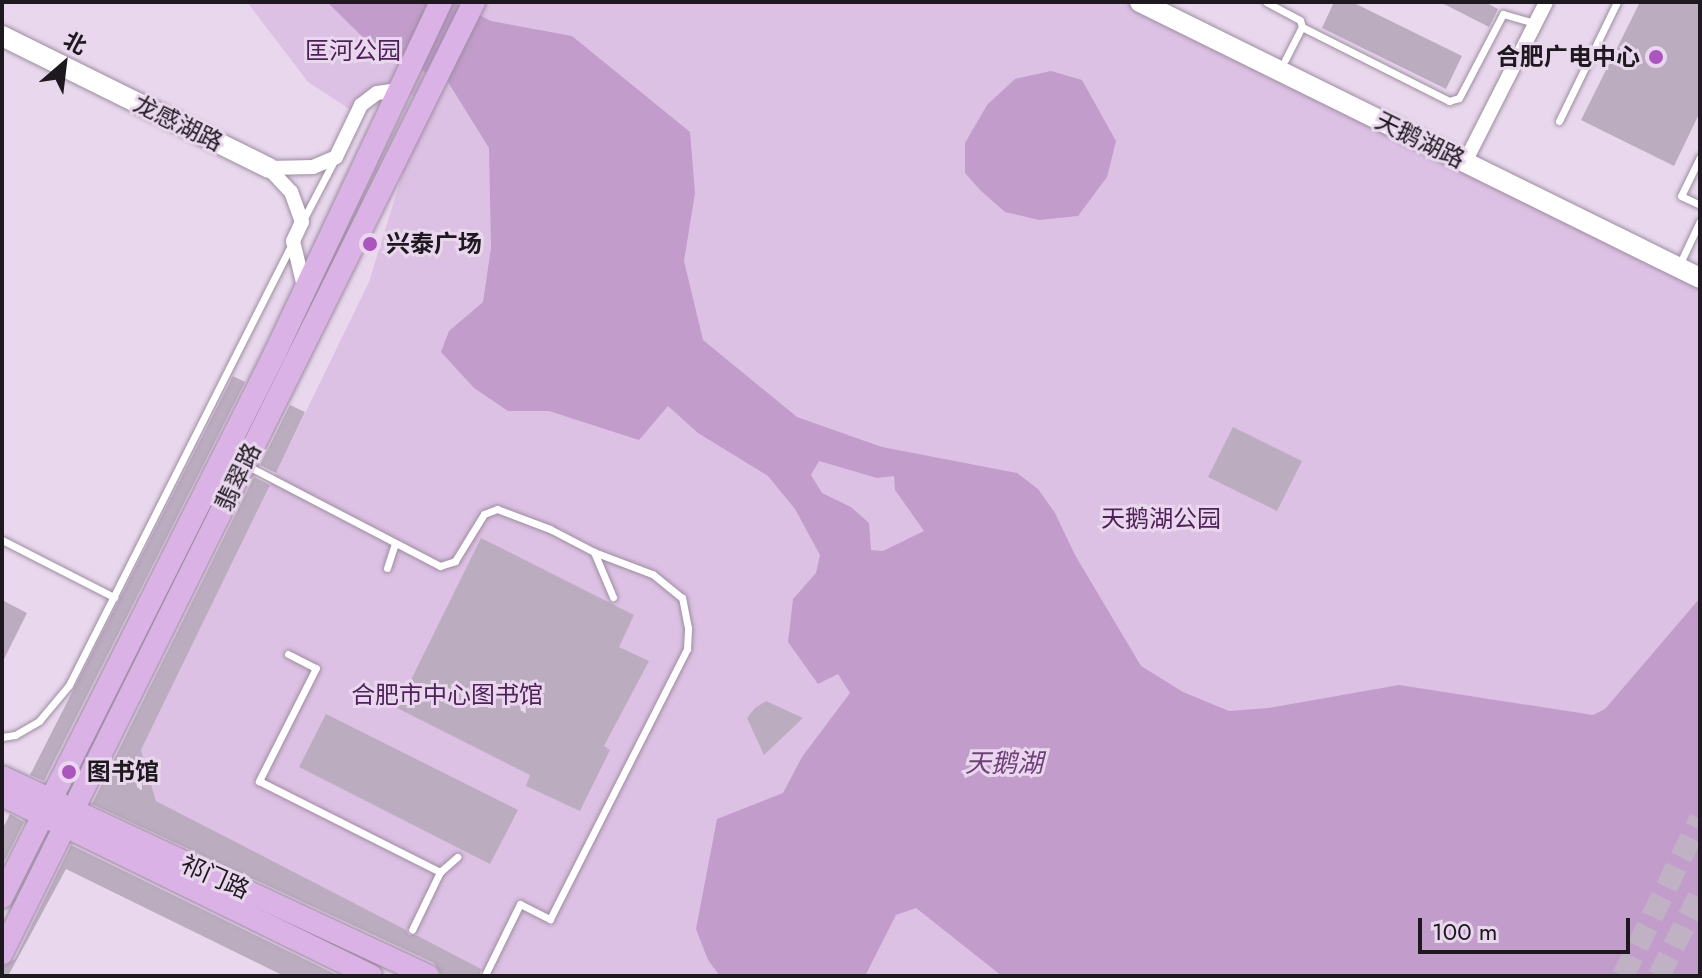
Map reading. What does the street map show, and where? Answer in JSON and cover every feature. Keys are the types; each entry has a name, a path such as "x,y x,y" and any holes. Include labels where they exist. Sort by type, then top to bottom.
{"main road":[{"name":"翡翠路","path":"2,897 305,291 441,2"},
{"name":"翡翠路","path":"2,953 474,2"},
{"name":"祁门路","path":"2,777 47,808 371,976"},
{"name":"祁门路","path":"2,795 47,808"},
{"name":"祁门路","path":"69,819 428,976"}],"street":[{"name":"天鹅湖路","path":"1140,2 1691,263"},
{"name":"天鹅湖路","path":"1167,2 1285,60 1467,159 1700,278"},
{"path":"1467,159 1546,2"},
{"name":"龙感湖路","path":"2,36 269,168"},
{"path":"269,168 313,167 336,157 361,105 377,93 399,90"},
{"path":"269,168 291,192 302,222 293,241 305,291 316,319"}],"lane":[{"path":"1266,2 1300,20 1302,27 1285,60"},
{"path":"1559,121 1617,2"},
{"path":"1302,27 1449,101 1459,98 1503,14 1535,23"},
{"path":"302,222 336,157"},
{"path":"1700,157 1681,196 1700,205"},
{"path":"1691,263 1700,221"},
{"path":"2,737 15,735 39,721 69,685 293,241"},
{"path":"244,464 440,566 455,561 470,542 484,514 497,509 652,574 682,598 688,628 687,649 550,919 520,904 486,973"},
{"path":"2,540 114,597"},
{"path":"387,568 395,543"},
{"path":"594,552 613,597"},
{"path":"288,654 316,668 259,781 440,872"},
{"path":"412,930 440,872 457,857"}],"green space":[{"name":"天鹅湖公园","path":"247,2 1140,2 1700,278 1700,976 490,976 156,801 141,750 369,282 425,101 399,90 377,93 357,114 308,82"}],"water":[{"name":"天鹅湖","path":"327,2 453,2 491,21 572,36 690,132 695,193 684,261 703,340 797,417 882,447 1017,473 1038,489 1055,513 1075,555 1141,666 1183,692 1229,711 1268,708 1399,685 1593,715 1605,709 1700,598 1700,976 1002,976 916,908 896,915 865,976 720,976 708,960 696,929 717,819 783,793 802,757 850,693 838,674 818,684 788,642 793,599 816,573 820,555 795,509 768,476 698,433 668,406 639,440 549,411 508,411 474,388 441,352 449,331 483,302 491,248 489,148 448,82 376,50","holes":["819,461 877,478 894,476 895,490 924,531 883,551 871,550 869,523 851,507 822,493 811,475"]},
{"path":"1051,71 1082,80 1116,141 1107,177 1078,216 1039,220 1005,212 981,191 965,173 965,143 987,105 1015,79"}],"building":[{"path":"1334,2 1352,2 1462,56 1446,89 1322,28"},
{"path":"1440,2 1485,2 1498,9 1489,27"},
{"name":"合肥广电中心","path":"1640,2 1700,2 1700,112 1674,166 1581,120"},
{"path":"233,376 245,382 44,781 30,775"},
{"path":"290,405 305,412 276,473 260,465"},
{"path":"1233,427 1302,461 1277,511 1208,477"},
{"path":"254,477 270,485 141,750 156,801 406,930 409,935 416,935 481,969 480,976 442,976 434,963 92,804"},
{"path":"481,538 634,615 619,647 649,661 604,746 610,750 580,811 526,786 530,775 397,708"},
{"path":"2,600 27,613 2,663"},
{"path":"766,701 803,718 764,755 747,718"},
{"path":"326,714 518,810 490,864 299,767"},
{"path":"10,814 24,822 2,866 2,830"},
{"path":"71,845 339,976 284,976 66,869 8,976 2,976 2,967 15,959"}],"tunnel":[{"path":"1623,976 1700,819"},
{"path":"1659,976 1700,894"}],"place":[{"name":"合肥广电中心","path":"1656,57"},
{"name":"兴泰广场","path":"370,244"},
{"name":"图书馆","path":"69,772"}],"park label":[{"name":"匡河公园","path":"353,51"},
{"name":"合肥市中心图书馆","path":"447,695"}]}
